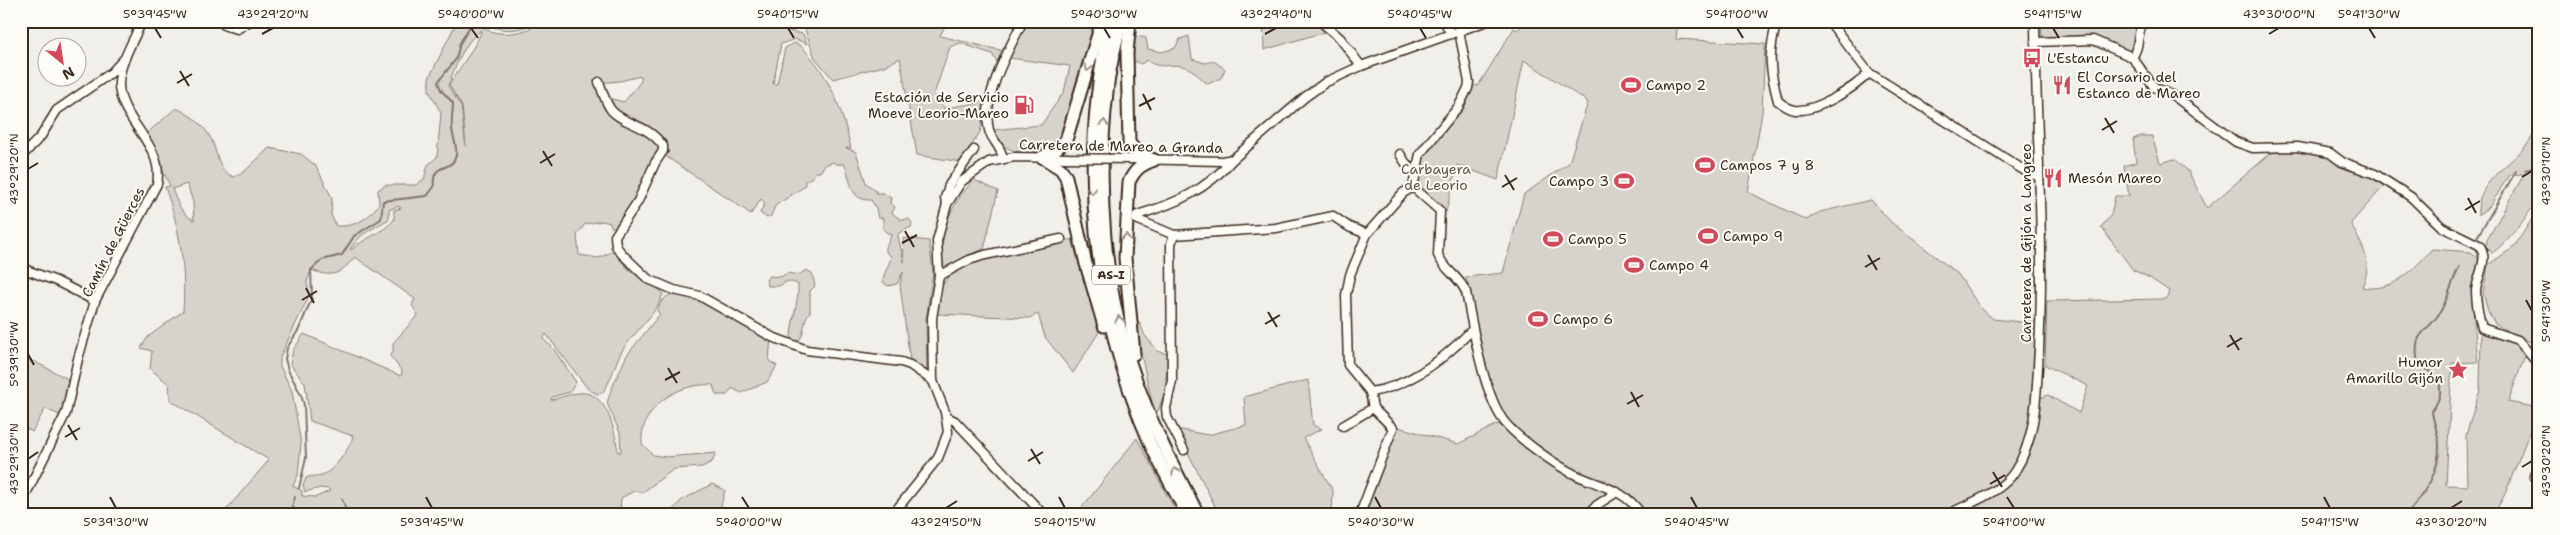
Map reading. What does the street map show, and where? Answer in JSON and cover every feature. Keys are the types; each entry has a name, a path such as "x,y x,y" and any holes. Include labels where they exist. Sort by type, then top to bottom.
{"highway":[{"path":"1102,21 1066,140 1066,177 1086,264 1108,340 1133,412 1155,442"},
{"name":"AS-I","path":"1110,21 1098,87 1094,126 1092,183 1098,261 1109,321 1127,383 1187,514"},
{"name":"AS-I","path":"1121,21 1107,90 1103,146 1104,220 1119,320 1155,442 1198,514"},
{"path":"1130,21 1128,53 1129,182 1125,258 1134,351 1155,442"},
{"path":"1042,157 1052,153 1066,140"},
{"path":"1129,143 1139,154 1154,160"},
{"path":"1042,157 1060,169 1066,177"},
{"path":"1129,182 1134,172 1141,165 1154,160"}],"street":[{"path":"102,78 109,79 119,86 127,57 142,21"},
{"path":"219,21 226,26 237,29 250,21"},
{"path":"1003,158 989,130 988,116 996,78 1023,21"},
{"path":"1320,21 1340,38 1361,66"},
{"path":"1414,176 1402,157 1410,160 1420,154 1459,106 1468,88 1469,82 1454,32 1444,21"},
{"path":"1454,32 1457,21"},
{"name":"Carretera de Mareo a Granda","path":"893,514 938,458 948,432 947,417 933,381 932,318 938,276 937,241 947,204 961,182 974,171 1003,158 1042,157 1228,161 1305,97 1326,82 1361,66 1487,21"},
{"path":"1777,21 1770,49 1770,59 1778,101 1785,106 1794,110 1804,110 1858,84 1869,73"},
{"path":"1829,21 1869,73 2028,173 2039,176"},
{"name":"Carretera de Gijón a Langreo","path":"1949,514 1999,488 2014,472 2028,446 2035,411 2041,304 2035,21"},
{"path":"2132,57 2139,44 2141,26 2146,21"},
{"path":"2035,42 2093,40 2132,57 2154,87 2174,96 2236,142 2253,148 2298,147 2330,153 2342,162 2375,174 2412,197 2442,227 2479,245 2483,250 2484,259 2479,272 2476,293 2482,328 2518,340 2539,365"},
{"path":"21,157 41,136 57,110 102,78 127,57"},
{"path":"600,82 605,100 612,111 650,132 663,146 663,152 655,162 638,201 615,236 616,246 638,272 667,288 700,296 772,337 788,344 807,350 854,358 901,362 910,365 933,381"},
{"name":"Camín de Güerces","path":"21,504 66,413 78,359 95,301 151,196 159,175 154,156 124,103 119,86"},
{"path":"947,204 945,198 949,185 974,150"},
{"path":"1360,514 1393,431 1392,425 1373,408 1370,392 1348,365 1346,295 1350,275 1367,234 1403,193 1412,187 1420,154"},
{"path":"1228,161 1219,174 1187,198 1137,215 1136,219 1174,235 1276,228 1333,216 1349,227 1367,234"},
{"path":"1412,187 1440,211 1438,255 1464,287 1495,405 1510,429 1572,473 1617,492 1636,507 1641,514"},
{"path":"1174,235 1171,244 1172,381 1166,408 1167,417 1184,450"},
{"path":"938,276 969,260 985,255 1061,239"},
{"path":"21,268 56,281 95,301"},
{"path":"2539,322 2539,335"},
{"path":"1370,392 1394,388 1452,350 1474,329"},
{"path":"1343,426 1373,408"},
{"path":"947,417 956,421 1044,514"},
{"path":"1589,514 1601,502 1617,492"}],"green space":[{"path":"457,21 540,21 526,27 508,30 488,25 484,28 498,33 514,33 530,29 543,21 780,21 789,31 803,34 807,44 795,39 781,44 773,84 777,84 785,48 795,43 801,46 820,69 834,93 851,148 846,148 856,152 866,183 876,193 883,193 891,198 890,203 895,207 892,213 901,220 909,219 912,223 911,227 899,233 898,236 904,262 903,238 929,241 933,272 926,319 927,374 910,361 900,285 903,272 897,284 888,286 883,282 891,256 886,252 886,247 892,234 887,233 883,229 883,218 878,218 876,208 871,200 858,197 854,193 844,164 833,162 825,165 820,172 815,172 814,176 805,181 805,186 775,206 771,216 767,218 760,213 765,203 761,199 751,214 664,155 669,152 663,144 652,158 639,193 616,225 612,228 610,223 603,221 585,224 577,235 579,255 599,258 613,251 630,271 659,289 663,294 650,317 622,351 602,393 597,394 588,389 546,334 543,339 553,348 576,382 570,392 552,397 551,400 578,393 588,394 596,398 603,404 608,413 615,433 618,452 621,452 620,433 607,403 627,355 660,314 657,311 663,300 671,295 680,293 701,298 743,315 758,325 771,337 769,361 777,366 767,382 741,393 732,388 727,395 716,395 713,385 700,385 674,393 654,408 647,419 643,431 642,444 653,455 666,457 716,453 712,462 702,467 674,469 643,492 634,491 621,498 620,514 348,514 342,498 346,514 225,514 227,509 269,460 170,400 169,384 150,369 152,351 141,348 148,337 183,311 184,295 181,248 175,218 165,187 170,186 146,134 176,108 181,110 206,130 221,165 228,174 234,177 245,171 269,148 301,154 316,166 332,198 331,215 336,226 350,225 366,218 379,204 378,190 385,185 416,185 424,179 428,165 437,157 441,113 429,91 429,78","holes":["481,30 472,49 449,85 462,106 466,147 461,106 448,86 461,55 475,35","641,76 641,81 624,102 608,98 598,83 620,81","187,184 193,202 194,220 183,211 172,189","398,206 401,208 394,210 394,220 390,225 351,250 362,235 389,219 389,210","355,257 415,299 412,305 418,315 393,343 393,352 390,356 402,371 401,376 304,334 293,350 290,364 305,383 310,421 353,436 352,441 336,464 322,475 306,478 303,486 305,492 321,488 329,489 330,491 316,497 302,496 302,491 293,486 298,475 301,444 292,391 280,366 280,357 309,296 307,282 311,270 330,274 344,268"]},
{"path":"802,21 947,21 940,36 1004,51 999,65 992,54 960,43 950,47 934,94 944,108 979,103 987,98 980,132 961,162 917,155 900,58 884,66 833,79 815,58"},
{"path":"1027,21 1095,21 1059,145 1041,151 1022,152 1005,146 998,140 993,130 1041,125 1064,92 1070,66 1009,58"},
{"path":"1263,21 1318,21 1328,31 1264,50"},
{"name":"Carbayera de Leorio","path":"1528,21 1678,21 1676,39 1765,44 1762,113 1748,192 1806,220 1820,212 1871,200 1892,223 1958,274 1979,306 1993,319 2020,322 2038,315 2032,405 2025,445 2012,468 1996,486 1942,514 1643,514 1631,494 1627,496 1607,484 1606,480 1598,480 1582,474 1583,471 1580,470 1576,473 1521,433 1515,425 1511,426 1502,412 1487,376 1466,277 1503,273 1524,194 1569,163 1588,102 1524,60 1498,180 1457,165 1446,212 1426,194 1418,181 1423,156 1472,85 1478,86 1514,28 1517,30"},
{"path":"2041,21 2137,21 2136,45 2131,54 2097,37 2042,39"},
{"path":"1137,36 1146,38 1148,49 1162,52 1175,48 1180,39 1189,36 1192,59 1205,63 1214,61 1225,69 1221,78 1208,84 1192,70 1185,67 1175,65 1161,66 1147,60 1141,64 1132,60 1133,40"},
{"path":"2539,124 2540,177 2537,200 2519,226 2492,253 2486,246 2487,240 2524,174 2509,175 2490,206 2478,215 2482,194 2494,177 2527,145"},
{"path":"2141,136 2152,136 2160,163 2175,159 2188,171 2207,208 2271,153 2297,150 2320,154 2335,160 2349,170 2370,175 2384,186 2351,223 2367,261 2367,269 2362,287 2383,287 2393,283 2410,272 2432,249 2471,252 2480,260 2471,288 2478,362 2452,363 2446,485 2467,486 2466,435 2480,390 2481,333 2506,338 2522,348 2526,353 2508,402 2539,408 2505,494 2494,514 1961,514 1998,493 2021,470 2034,440 2040,398 2048,395 2079,413 2088,386 2045,365 2047,301 2166,299 2169,291 2150,278 2133,270 2101,227 2111,215 2115,196 2129,196 2124,166 2136,162 2133,139"},
{"path":"974,180 998,191 984,249 968,255 944,270 942,244 947,221 958,200"},
{"path":"2539,208 2539,288 2531,310 2534,321 2533,341 2526,341 2495,324 2488,311 2483,293 2488,265 2514,247"},
{"path":"1072,239 1099,332 1073,373 1045,337 1038,314 1029,318 937,314 941,290 948,278 958,270 989,257"},
{"path":"806,270 812,273 815,286 810,291 810,312 799,341 791,343 798,284 788,281 779,286 768,286 766,280 769,276 781,277 787,273 799,275"},
{"path":"1135,319 1157,351 1168,354 1165,391 1158,411 1154,411 1136,332"},
{"path":"21,359 35,362 68,379 65,403 60,415 45,409 32,432 21,425"},
{"path":"1308,380 1313,425 1322,429 1303,438 1333,491 1332,514 1219,514 1176,429 1208,435 1246,425 1244,397"},
{"path":"1498,424 1549,461 1609,490 1584,514 1362,514 1398,427 1458,444"},
{"path":"1137,438 1177,514 1077,514"},
{"path":"712,484 725,490 720,510 710,514 669,514 682,500"}],"waterway":[{"path":"299,488 306,458 304,405 285,359 287,348 299,329 312,298 311,270 322,260 342,255 354,236 381,219 383,201 427,196 434,187 436,173 454,161 456,145 452,131 453,103 441,90 438,82 456,59 460,43 473,21"},
{"path":"2525,170 2539,167"},
{"path":"2476,239 2516,171"},
{"path":"2407,514 2430,482 2439,455 2439,441 2432,411 2440,395 2438,376 2418,364 2418,339 2442,309 2459,267"},
{"path":"295,497 292,507 300,514"}],"place":[{"name":"L'Estancu","path":"2032,58"},
{"name":"Campo 2","path":"1631,85"},
{"name":"El Corsario del Estanco de Mareo","path":"2062,85"},
{"name":"Estación de Servicio Moeve Leorio-Mareo","path":"1024,105"},
{"name":"Campos 7 y 8","path":"1705,165"},
{"name":"Mesón Mareo","path":"2053,178"},
{"name":"Campo 3","path":"1624,181"},
{"name":"Campo 9","path":"1708,236"},
{"name":"Campo 5","path":"1553,239"},
{"name":"Campo 4","path":"1634,265"},
{"name":"Campo 6","path":"1538,319"},
{"name":"Humor Amarillo Gijón","path":"2458,370"}]}
